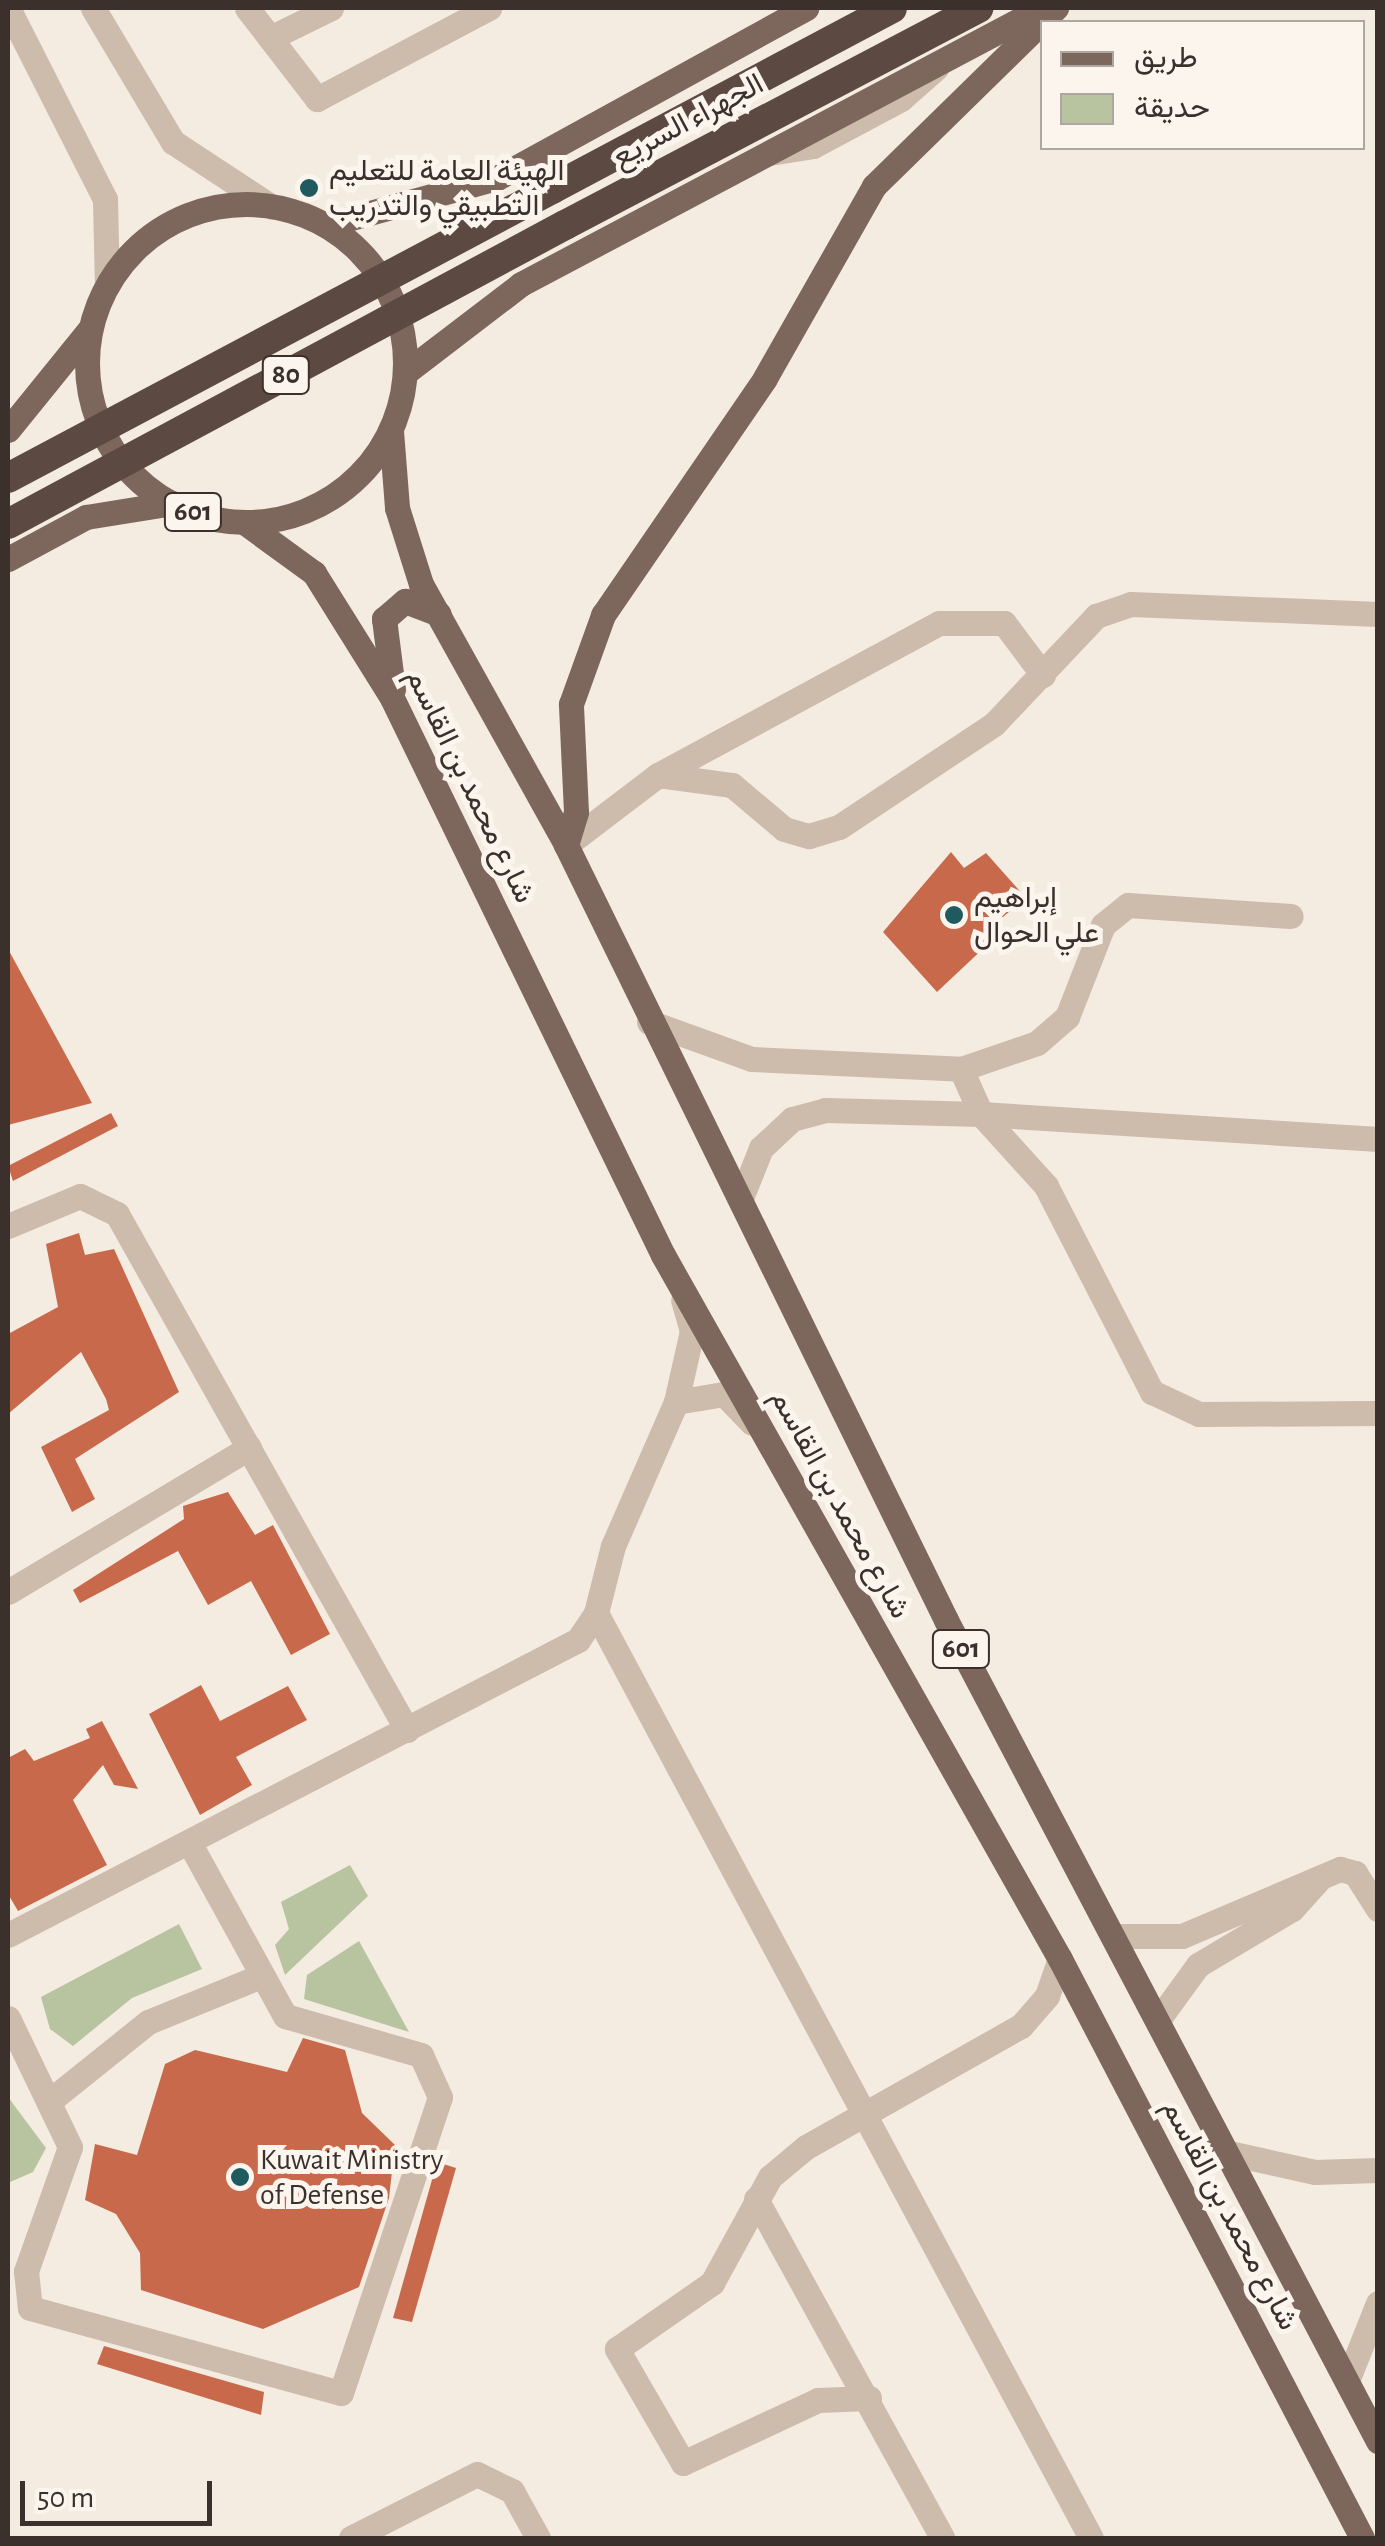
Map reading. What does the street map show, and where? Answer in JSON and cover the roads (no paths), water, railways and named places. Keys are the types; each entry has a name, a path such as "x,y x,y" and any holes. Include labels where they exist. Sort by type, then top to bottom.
{"highway":[{"name":"الجهراء السريع","path":"8,478 892,8"},
{"name":"الجهراء السريع","path":"8,524 978,8"}],"main road":[{"name":"الجهراء السريع","path":"326,226 497,178 806,8"},
{"path":"406,372 521,284 1042,8"},
{"path":"566,845 576,812 571,704 603,615 765,378 874,186 1040,24"},
{"name":"601","path":"272,206 326,226 387,288 406,372 390,431 331,498 244,522 172,503 125,466 102,428 88,385 92,326 107,286 165,227 216,208 272,206"},
{"path":"8,430 92,326"},
{"name":"شارع محمد بن القاسم","path":"390,431 408,552 438,614 566,845 649,1022 742,1198 946,1620 1378,2441"},
{"path":"8,558 86,517 172,503"},
{"name":"شارع محمد بن القاسم","path":"244,522 314,573 392,698 677,1280 1060,1959 1362,2538"},
{"path":"392,698 384,618 405,601 438,614"}],"street":[{"path":"8,8 105,199 107,286"},
{"path":"93,8 173,142 272,206"},
{"path":"247,8 317,98 488,8"},
{"path":"270,38 330,8"},
{"path":"658,775 732,785 784,829 809,836 839,827 994,724 1096,616 1131,604 1378,614"},
{"path":"566,845 658,775 938,623 1004,623 1044,675"},
{"path":"649,1022 752,1059 961,1069 1037,1043 1067,1017 1103,926 1128,905 1291,916"},
{"path":"961,1069 982,1114 1046,1186 1152,1392 1199,1414 1378,1412"},
{"path":"742,1198 761,1148 792,1119 825,1110 982,1114 1378,1140"},
{"path":"8,1226 80,1196 117,1214 407,1730"},
{"path":"8,1935 560,1653 596,1613 613,1546 676,1402 692,1330 677,1280"},
{"path":"676,1402 724,1394 771,1443"},
{"path":"8,1592 249,1448"},
{"path":"596,1613 1091,2538"},
{"path":"8,2018 52,2099 70,2147 26,2271 30,2308 341,2393 440,2098 421,2056 285,2016 258,1977 189,1842"},
{"path":"1114,1936 1182,1936 1320,1878 1355,1873 1378,1908"},
{"path":"1158,2020 1198,1965 1292,1909 1320,1878"},
{"path":"869,2398 818,2400 683,2463 617,2362 620,2344 712,2283 756,2199 806,2147 1021,2026 1047,1996 1060,1959"},
{"path":"52,2099 148,2022 258,1977"},
{"path":"1228,2153 1315,2172 1378,2170"},
{"path":"756,2199 869,2398 942,2538"},
{"path":"1347,2381 1378,2302"},
{"path":"351,2538 477,2474 512,2492 538,2538"}],"place":[{"name":"الهيئة العامة للتعليم التطبيقي والتدريب","path":"309,188"},
{"name":"إبراهيم علي الحوال","path":"954,915"},
{"name":"Kuwait Ministry of Defense","path":"240,2177"}]}
